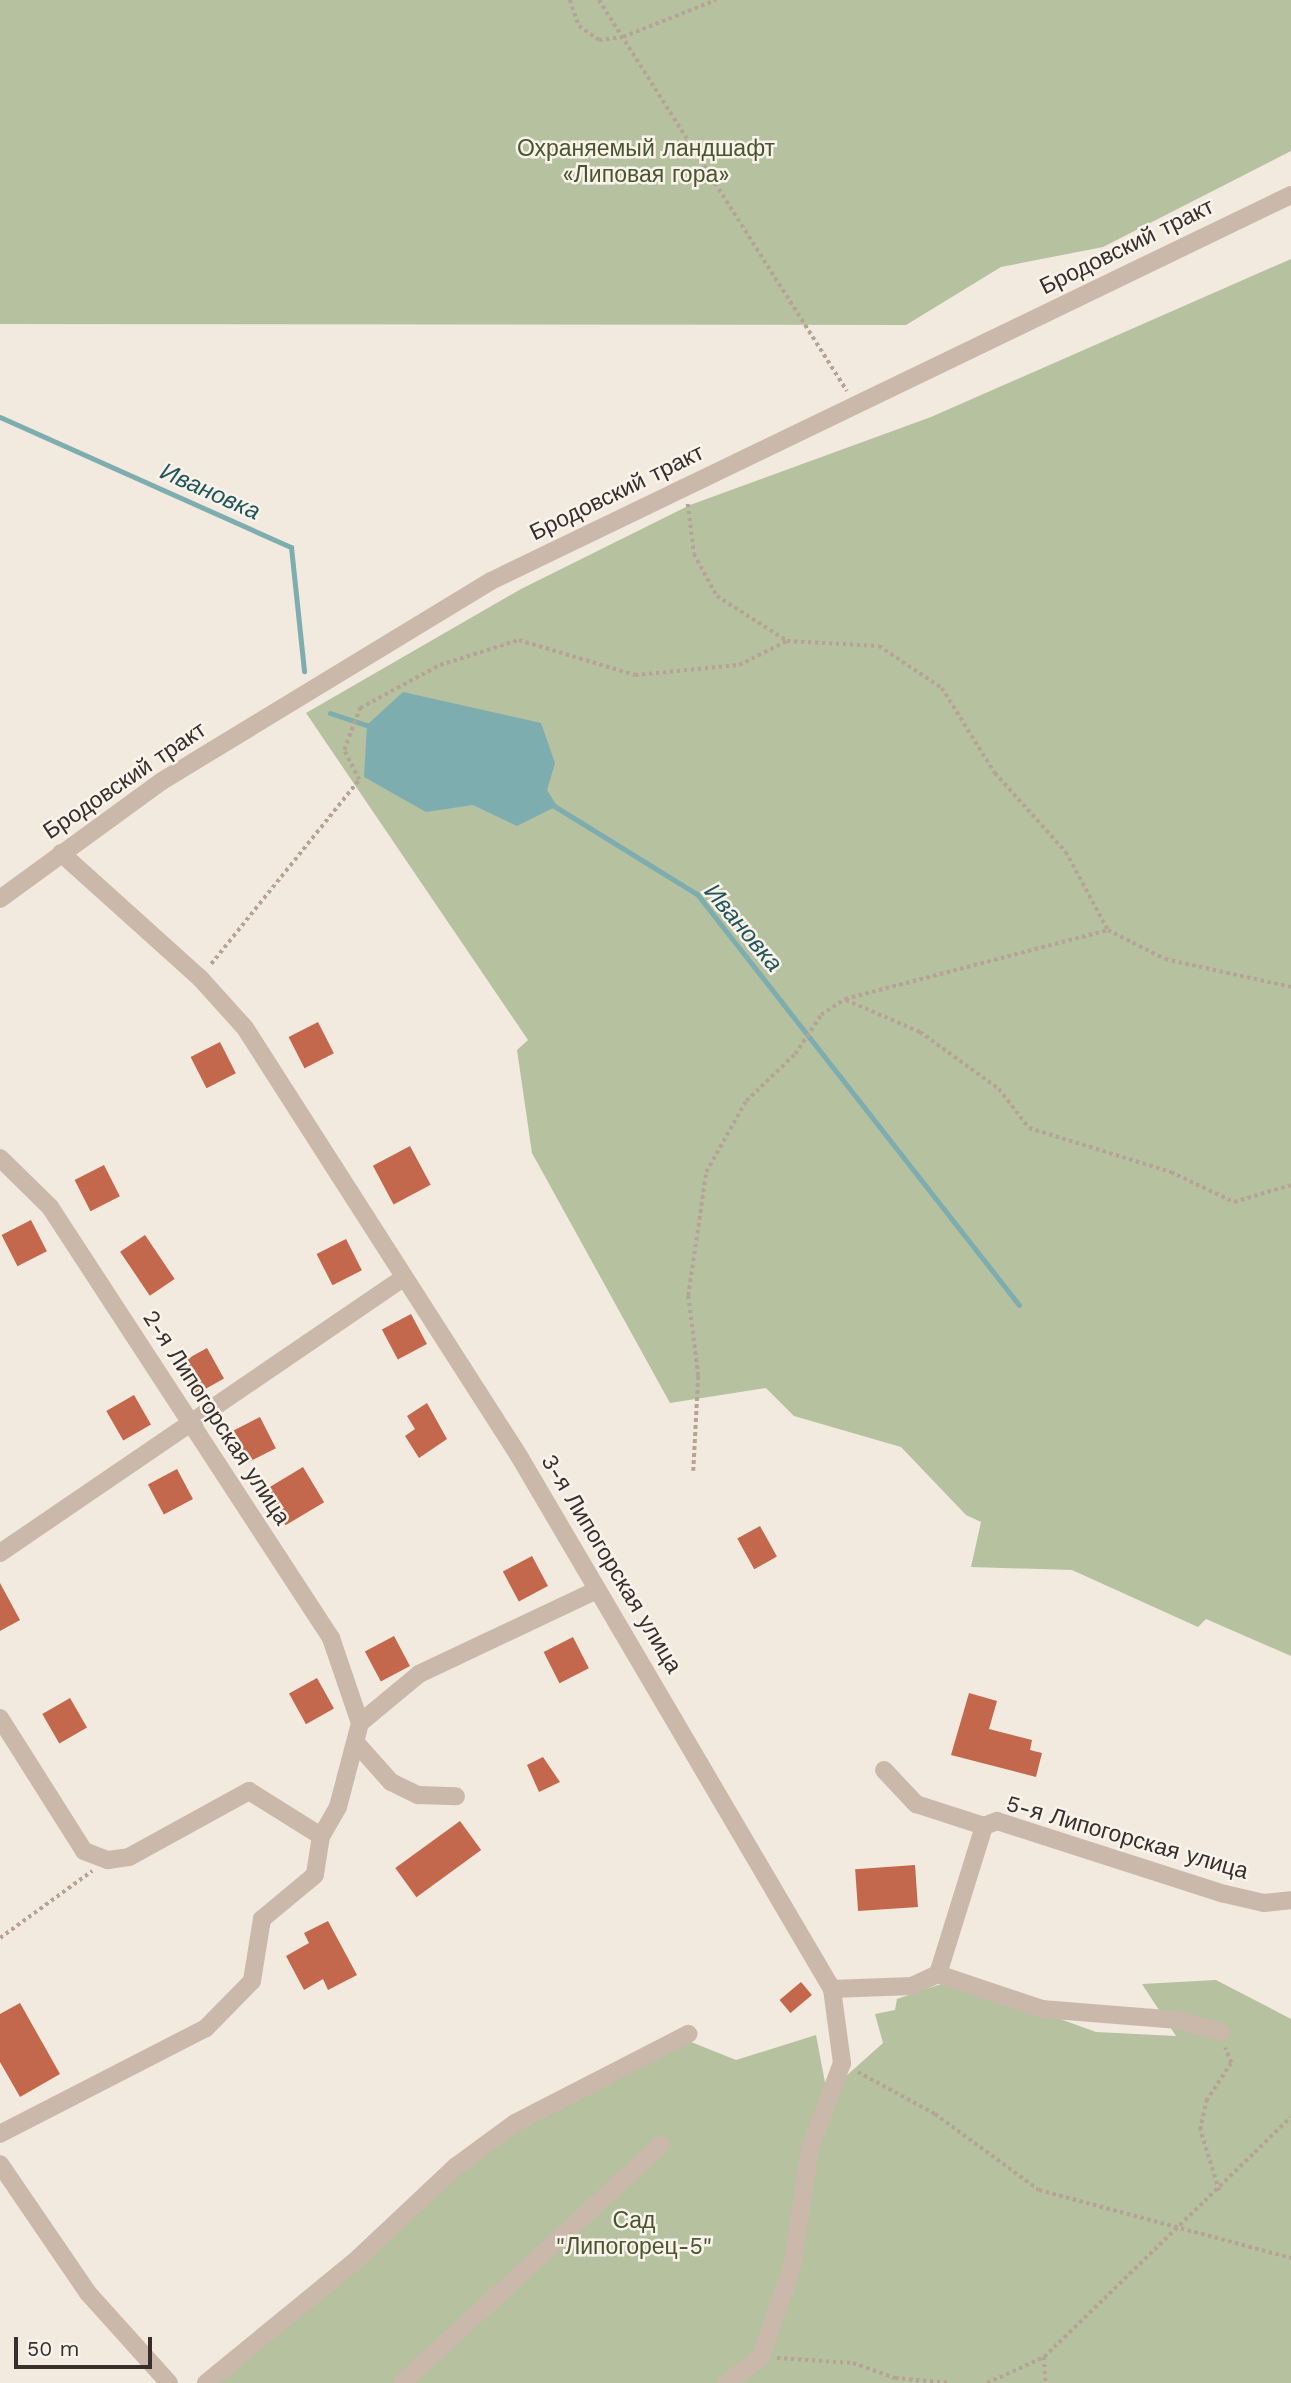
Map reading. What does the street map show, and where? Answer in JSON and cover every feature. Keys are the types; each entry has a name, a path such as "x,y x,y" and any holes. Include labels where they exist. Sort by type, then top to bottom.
{"street":[{"name":"Бродовский тракт","path":"0,899 162,781 491,581 1291,195"},
{"name":"3-я Липогорская улица","path":"61,853 200,978 245,1028 402,1279 505,1433 832,1989 842,2063 810,2148 792,2267 761,2357"},
{"name":"2-я Липогорская улица","path":"0,1158 50,1207 331,1638 360,1723"},
{"path":"0,1553 402,1279"},
{"path":"0,2134 205,2028 252,1981 262,1919 315,1875 321,1836 338,1807 357,1744 360,1723 419,1674 597,1590"},
{"path":"0,1717 75,1840 84,1851 108,1860 141,1851 249,1791 321,1836"},
{"path":"357,1744 391,1782 418,1795 456,1796"},
{"name":"5-я Липогорская улица","path":"884,1769 916,1804 984,1826 997,1821 1225,1894 1264,1903 1291,1900"},
{"path":"938,1974 984,1826"},
{"path":"832,1989 912,1986 938,1974 1042,2009 1179,2020 1220,2032"},
{"path":"206,2383 354,2262 455,2167 515,2123 688,2034"},
{"path":"402,2383 661,2145"},
{"path":"0,2164 88,2293 169,2383"},
{"path":"727,2383 761,2357"}],"path":[{"path":"570,0 579,26 599,40 623,37 716,0"},
{"path":"599,0 856,404"},
{"path":"686,486 694,554 717,596 787,641 879,646 942,688 995,773 1066,852 1108,930 1165,959 1291,987"},
{"path":"200,978 359,780 344,750 360,708 440,665 519,640 635,675 739,665 787,641"},
{"path":"693,1471 698,1377 688,1296 706,1172 746,1101 795,1054 821,1015 845,999 1108,930"},
{"path":"845,999 920,1032 999,1089 1028,1128 1171,1172 1234,1202 1291,1185"},
{"path":"0,1938 108,1860"},
{"path":"1219,2191 1200,2130 1206,2101 1231,2063 1220,2032"},
{"path":"842,2063 935,2114 1039,2190 1291,2258"},
{"path":"987,2383 1044,2357 1219,2191 1291,2117"},
{"path":"761,2357 853,2363 895,2378 951,2383"},
{"path":"1044,2357 1046,2383"}],"green space":[{"name":"Охраняемый ландшафт «Липовая гора»","path":"0,0 1291,0 1291,151 1103,247 1001,267 906,325 0,324"},
{"path":"1291,259 1291,1656 1206,1619 1198,1627 1072,1570 971,1567 981,1522 966,1515 901,1447 794,1416 766,1388 670,1403 532,1153 517,1050 528,1040 306,713 521,589 690,505 931,417"},
{"name":"Сад \"Липогорец-5\"","path":"953,1980 1096,2032 1176,2036 1142,1984 1216,1980 1291,2019 1291,2383 204,2383 455,2167 681,2038 736,2060 816,2035 827,2093 883,2043 875,2014 895,2010 897,1999"}],"water":[{"path":"403,692 541,723 555,763 547,790 557,806 517,826 473,805 426,812 364,777 367,725"}],"building":[{"path":"318,1022 334,1053 304,1068 289,1037"},
{"path":"220,1042 236,1073 206,1088 191,1057"},
{"path":"410,1146 431,1185 394,1205 373,1166"},
{"path":"104,1165 120,1196 90,1211 75,1180"},
{"path":"31,1220 47,1251 17,1266 2,1235"},
{"path":"145,1235 175,1279 150,1296 120,1252"},
{"path":"346,1239 362,1270 332,1285 317,1254"},
{"path":"411,1314 427,1344 398,1360 382,1329"},
{"path":"207,1348 224,1379 196,1394 179,1364"},
{"path":"134,1395 151,1424 123,1440 106,1411"},
{"path":"427,1403 447,1439 419,1458 405,1436 415,1429 407,1416"},
{"path":"260,1417 276,1448 246,1463 231,1432"},
{"path":"303,1467 324,1502 286,1525 264,1490"},
{"path":"177,1469 193,1499 164,1515 148,1484"},
{"path":"760,1526 777,1557 754,1569 737,1539"},
{"path":"532,1556 548,1586 519,1602 503,1571"},
{"path":"0,1583 20,1620 0,1631"},
{"path":"394,1636 410,1666 381,1682 365,1651"},
{"path":"573,1637 589,1668 559,1683 544,1652"},
{"path":"317,1678 334,1709 306,1724 289,1694"},
{"path":"969,1693 997,1701 989,1729 1032,1740 1030,1750 1042,1753 1036,1777 951,1755"},
{"path":"70,1698 87,1727 59,1743 42,1714"},
{"path":"543,1757 560,1782 539,1792 527,1765"},
{"path":"460,1821 481,1850 416,1897 395,1868"},
{"path":"915,1865 918,1907 858,1911 855,1869"},
{"path":"328,1921 357,1975 328,1990 323,1979 304,1990 286,1956 309,1943 304,1933"},
{"path":"801,1982 812,1995 790,2013 780,2000"},
{"path":"20,2003 60,2074 20,2097 0,2062 0,2014"}],"waterway":[{"name":"Ивановка","path":"0,417 291,547 304,671"},
{"name":"Ивановка","path":"330,713 372,727"},
{"name":"Ивановка","path":"551,804 697,894 1019,1305"}]}
